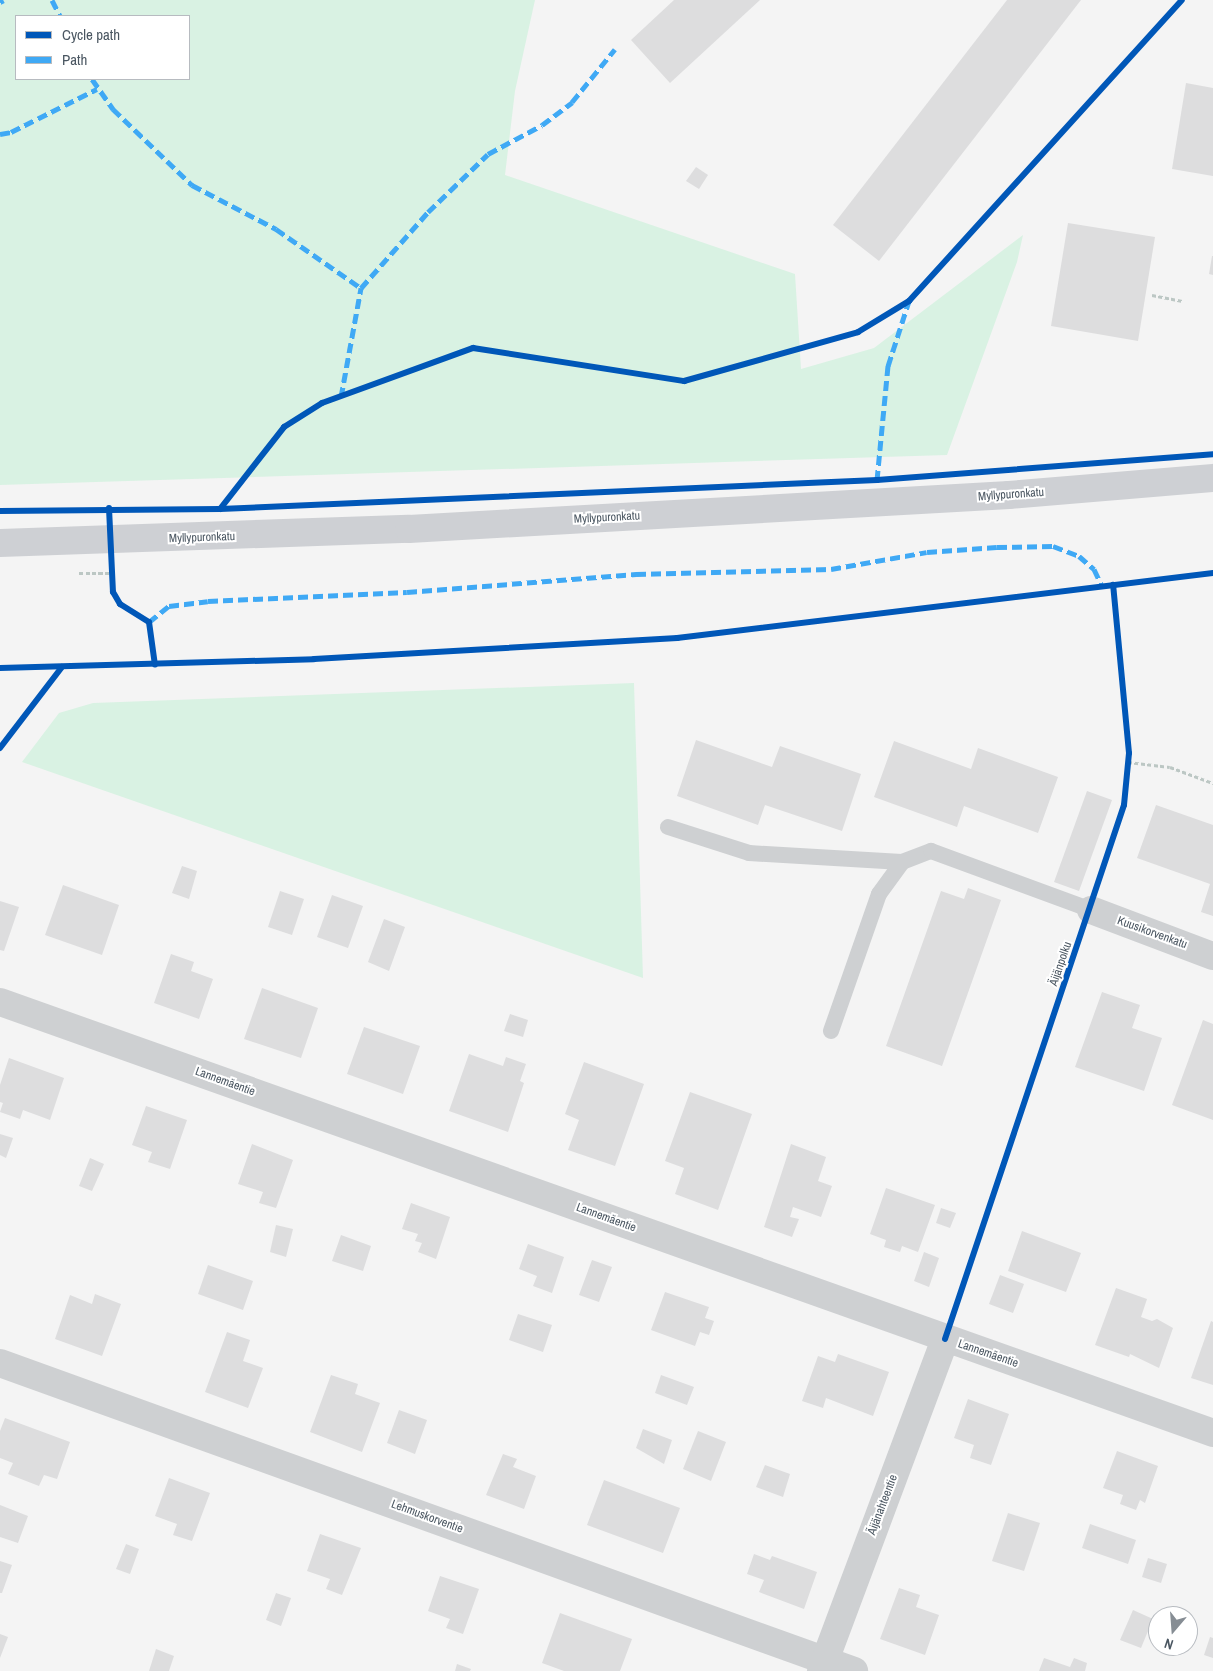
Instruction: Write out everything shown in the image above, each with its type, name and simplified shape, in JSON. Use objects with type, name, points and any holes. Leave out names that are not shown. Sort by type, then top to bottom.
[{"type":"main road","name":"Myllypuronkatu","points":[[0,543],[110,541],[524,523],[1010,495],[1213,478]]},
{"type":"street","name":"Kuusikorvenkatu","points":[[1091,910],[1213,956]]},
{"type":"street","name":"Lannemäentie","points":[[0,1002],[1213,1433]]},
{"type":"street","name":"Äijänahteentie","points":[[823,1666],[945,1339]]},
{"type":"street","name":"Lehmuskorventie","points":[[0,1363],[823,1666],[854,1671]]},
{"type":"lane","points":[[668,827],[749,853],[902,862],[931,850],[1091,910]]},
{"type":"lane","points":[[831,1031],[879,894],[902,862]]},
{"type":"path","points":[[1152,295],[1182,301]]},
{"type":"path","points":[[110,541],[112,583]]},
{"type":"path","points":[[1127,771],[1129,753]]},
{"type":"path","points":[[1128,762],[1170,768],[1213,783]]},
{"type":"green space","points":[[0,0],[535,0],[515,91],[505,175],[795,274],[801,369],[874,348],[1023,235],[1017,262],[947,455],[0,485]]},
{"type":"green space","points":[[634,683],[643,978],[22,762],[59,713],[93,703]]},
{"type":"building","points":[[674,0],[760,0],[670,83],[631,40]]},
{"type":"building","points":[[1007,0],[1081,0],[879,261],[833,225]]},
{"type":"building","points":[[1186,83],[1213,88],[1213,176],[1172,169]]},
{"type":"building","points":[[696,167],[708,175],[699,189],[686,181]]},
{"type":"building","points":[[1068,223],[1155,237],[1138,341],[1051,326]]},
{"type":"building","points":[[1213,256],[1213,275],[1209,274]]},
{"type":"building","points":[[696,740],[772,767],[780,746],[861,774],[842,831],[765,805],[758,825],[677,796]]},
{"type":"building","points":[[894,741],[971,769],[978,748],[1058,777],[1038,833],[964,806],[957,827],[874,797]]},
{"type":"building","points":[[1087,791],[1112,800],[1079,891],[1054,882]]},
{"type":"building","points":[[1156,805],[1213,825],[1213,916],[1201,912],[1210,884],[1137,858]]},
{"type":"building","points":[[182,866],[197,871],[189,899],[172,893]]},
{"type":"building","points":[[63,885],[119,905],[102,955],[45,935]]},
{"type":"building","points":[[968,888],[1001,900],[942,1066],[886,1046],[941,891],[964,899]]},
{"type":"building","points":[[280,891],[304,899],[292,935],[268,927]]},
{"type":"building","points":[[332,895],[363,906],[348,948],[317,937]]},
{"type":"building","points":[[0,901],[19,907],[4,951],[0,950]]},
{"type":"building","points":[[384,919],[405,927],[389,971],[368,962]]},
{"type":"building","points":[[171,954],[194,962],[191,971],[213,979],[199,1019],[154,1003]]},
{"type":"building","points":[[262,988],[318,1008],[301,1058],[244,1039]]},
{"type":"building","points":[[1102,992],[1140,1005],[1132,1028],[1162,1038],[1144,1091],[1075,1067]]},
{"type":"building","points":[[510,1014],[528,1020],[523,1037],[504,1031]]},
{"type":"building","points":[[1203,1020],[1213,1024],[1213,1120],[1172,1105]]},
{"type":"building","points":[[364,1027],[420,1046],[403,1094],[347,1074]]},
{"type":"building","points":[[469,1054],[503,1066],[506,1057],[526,1064],[520,1081],[524,1083],[508,1132],[449,1111]]},
{"type":"building","points":[[9,1058],[64,1078],[50,1120],[23,1110],[20,1119],[0,1112],[3,1103],[0,1102],[0,1085]]},
{"type":"building","points":[[584,1062],[644,1084],[615,1166],[568,1150],[579,1120],[565,1114]]},
{"type":"building","points":[[690,1092],[752,1114],[718,1210],[675,1194],[684,1168],[665,1161]]},
{"type":"building","points":[[146,1106],[187,1120],[170,1169],[148,1162],[152,1152],[132,1145]]},
{"type":"building","points":[[0,1134],[13,1138],[6,1158],[0,1155]]},
{"type":"building","points":[[252,1144],[293,1160],[276,1208],[259,1203],[263,1192],[238,1184]]},
{"type":"building","points":[[791,1144],[826,1157],[818,1181],[832,1186],[821,1217],[793,1207],[790,1217],[799,1219],[792,1237],[764,1227]]},
{"type":"building","points":[[90,1158],[104,1164],[92,1191],[79,1186]]},
{"type":"building","points":[[886,1188],[935,1205],[918,1252],[902,1246],[900,1252],[884,1247],[886,1240],[870,1234]]},
{"type":"building","points":[[411,1203],[450,1217],[436,1259],[418,1252],[422,1243],[415,1241],[418,1234],[402,1229]]},
{"type":"building","points":[[941,1208],[956,1213],[950,1228],[936,1223]]},
{"type":"building","points":[[276,1225],[293,1229],[286,1257],[270,1252]]},
{"type":"building","points":[[1022,1231],[1081,1253],[1066,1292],[1008,1271]]},
{"type":"building","points":[[341,1235],[371,1246],[363,1271],[332,1261]]},
{"type":"building","points":[[528,1244],[564,1257],[552,1293],[533,1286],[537,1276],[519,1269]]},
{"type":"building","points":[[924,1252],[939,1258],[929,1287],[914,1281]]},
{"type":"building","points":[[592,1260],[612,1267],[599,1302],[579,1295]]},
{"type":"building","points":[[208,1265],[253,1281],[243,1310],[198,1294]]},
{"type":"building","points":[[1000,1275],[1024,1284],[1013,1313],[989,1304]]},
{"type":"building","points":[[1116,1288],[1147,1299],[1141,1317],[1152,1321],[1157,1319],[1173,1328],[1159,1368],[1130,1354],[1129,1357],[1095,1345]]},
{"type":"building","points":[[665,1292],[709,1307],[705,1318],[714,1321],[709,1335],[700,1332],[695,1346],[651,1330]]},
{"type":"building","points":[[95,1294],[121,1304],[102,1356],[55,1339],[70,1295],[92,1304]]},
{"type":"building","points":[[518,1314],[552,1325],[543,1352],[509,1340]]},
{"type":"building","points":[[1211,1321],[1213,1322],[1213,1385],[1191,1378]]},
{"type":"building","points":[[227,1332],[250,1340],[243,1361],[263,1368],[248,1408],[205,1392]]},
{"type":"building","points":[[838,1354],[889,1372],[873,1416],[826,1398],[823,1408],[802,1401],[818,1356],[835,1362]]},
{"type":"building","points":[[331,1375],[358,1384],[355,1394],[380,1403],[362,1452],[310,1432]]},
{"type":"building","points":[[661,1375],[694,1387],[687,1405],[655,1393]]},
{"type":"building","points":[[968,1399],[1009,1414],[991,1465],[970,1458],[974,1445],[954,1438]]},
{"type":"building","points":[[399,1410],[427,1420],[415,1454],[387,1443]]},
{"type":"building","points":[[5,1418],[70,1442],[57,1479],[44,1475],[39,1486],[8,1474],[13,1463],[0,1458],[0,1431]]},
{"type":"building","points":[[643,1429],[672,1440],[664,1464],[636,1448]]},
{"type":"building","points":[[698,1431],[726,1442],[711,1481],[683,1469]]},
{"type":"building","points":[[1117,1451],[1158,1466],[1145,1503],[1140,1500],[1136,1510],[1120,1504],[1123,1495],[1103,1488]]},
{"type":"building","points":[[503,1454],[517,1459],[513,1467],[536,1476],[524,1509],[486,1495]]},
{"type":"building","points":[[765,1465],[790,1474],[783,1497],[756,1487]]},
{"type":"building","points":[[169,1478],[210,1493],[192,1541],[173,1535],[177,1524],[155,1516]]},
{"type":"building","points":[[604,1480],[680,1508],[663,1553],[587,1525]]},
{"type":"building","points":[[0,1505],[28,1516],[18,1543],[0,1537]]},
{"type":"building","points":[[1008,1513],[1040,1523],[1024,1571],[992,1561]]},
{"type":"building","points":[[1090,1524],[1136,1540],[1128,1564],[1082,1548]]},
{"type":"building","points":[[320,1534],[361,1548],[342,1595],[326,1589],[330,1579],[307,1571]]},
{"type":"building","points":[[126,1544],[139,1549],[130,1574],[116,1569]]},
{"type":"building","points":[[754,1554],[770,1560],[772,1556],[817,1572],[804,1609],[759,1592],[764,1580],[747,1574]]},
{"type":"building","points":[[1148,1558],[1167,1564],[1161,1583],[1142,1577]]},
{"type":"building","points":[[0,1561],[12,1565],[2,1593],[0,1593]]},
{"type":"building","points":[[440,1576],[479,1589],[463,1634],[446,1628],[450,1619],[428,1611]]},
{"type":"building","points":[[899,1588],[920,1595],[916,1607],[939,1615],[925,1655],[880,1639]]},
{"type":"building","points":[[276,1593],[291,1598],[281,1626],[266,1620]]},
{"type":"building","points":[[1133,1610],[1148,1617],[1148,1631],[1141,1648],[1120,1640]]},
{"type":"building","points":[[560,1613],[632,1639],[620,1671],[564,1671],[542,1663]]},
{"type":"building","points":[[0,1634],[8,1637],[0,1658]]},
{"type":"building","points":[[1210,1637],[1213,1638],[1213,1658],[1204,1655]]},
{"type":"building","points":[[156,1649],[174,1656],[169,1671],[149,1671]]},
{"type":"building","points":[[1044,1658],[1070,1667],[1074,1658],[1087,1663],[1085,1671],[1039,1671]]},
{"type":"building","points":[[457,1664],[471,1669],[470,1671],[455,1671]]},
{"type":"marked path","points":[[0,2],[4,0]]},
{"type":"marked path","points":[[52,0],[60,15]]},
{"type":"marked path","points":[[341,397],[361,288],[428,212],[488,154],[542,125],[572,102],[615,49]]},
{"type":"marked path","points":[[93,80],[113,109],[192,185],[276,229],[361,288]]},
{"type":"marked path","points":[[0,134],[11,132],[97,89]]},
{"type":"marked path","points":[[877,480],[888,366],[909,301]]},
{"type":"marked path","points":[[149,622],[169,606],[208,601],[407,592],[636,574],[831,569],[927,552],[997,547],[1053,546],[1079,556],[1094,569],[1102,586]]},
{"type":"cycle path","points":[[220,509],[284,427],[322,403],[473,348],[684,381],[858,332],[909,301],[1182,0]]},
{"type":"cycle path","points":[[0,511],[220,509],[877,480],[1213,454]]},
{"type":"cycle path","points":[[109,508],[113,592],[120,604],[149,622],[155,665]]},
{"type":"cycle path","points":[[0,668],[314,659],[677,638],[1213,573]]},
{"type":"cycle path","name":"Äijänpolku","points":[[945,1339],[1124,805],[1129,753],[1113,585]]},
{"type":"cycle path","points":[[0,748],[62,667]]}]
